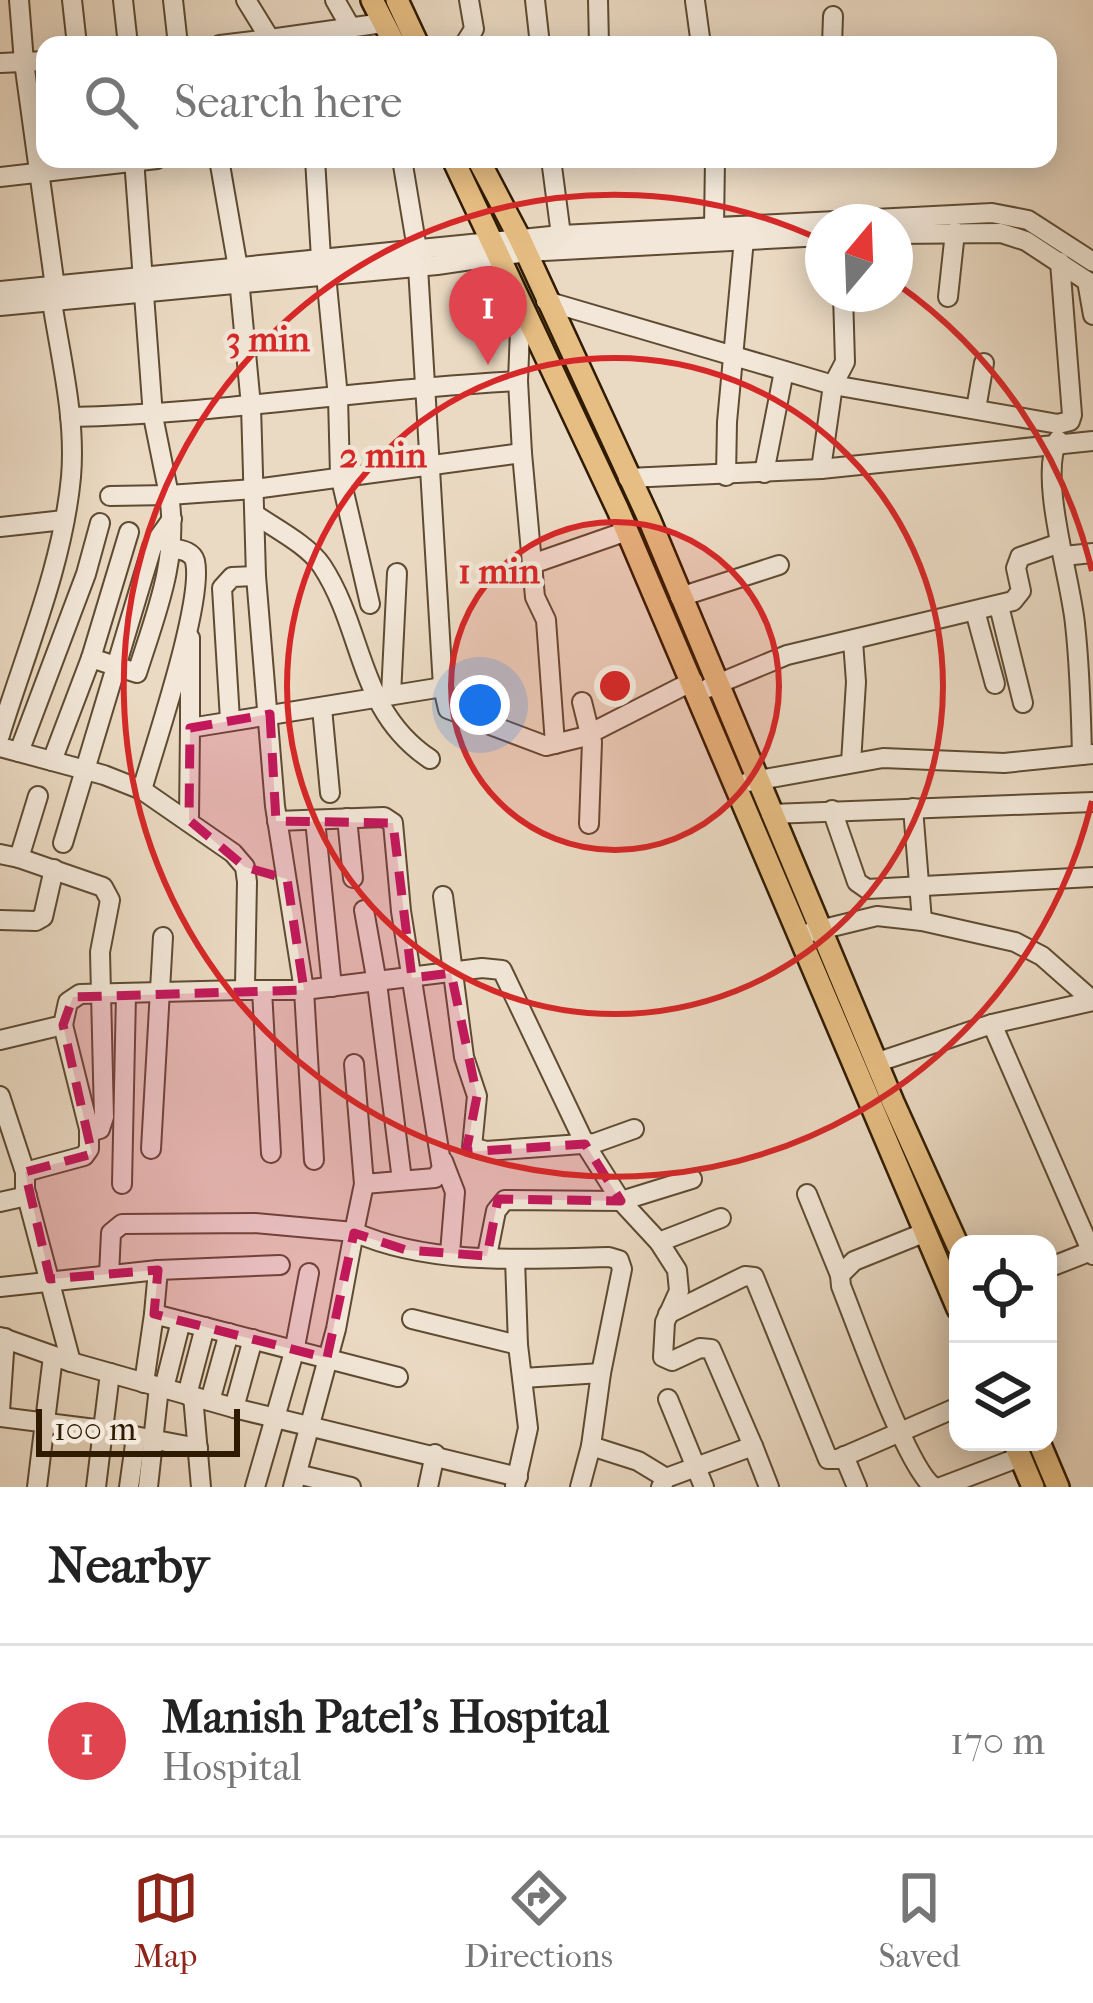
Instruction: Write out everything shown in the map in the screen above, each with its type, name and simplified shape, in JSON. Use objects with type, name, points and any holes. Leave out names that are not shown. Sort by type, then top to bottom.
[{"type":"main road","points":[[372,0],[390,36]]},
{"type":"main road","points":[[397,0],[414,36]]},
{"type":"main road","points":[[458,168],[749,782],[949,1287]]},
{"type":"main road","points":[[483,168],[523,245],[680,597],[702,686]]},
{"type":"main road","points":[[749,782],[771,814],[810,932],[878,1062],[953,1235]]},
{"type":"main road","points":[[1017,1451],[1033,1487]]},
{"type":"main road","points":[[1043,1451],[1058,1487]]},
{"type":"street","points":[[19,0],[36,151]]},
{"type":"street","points":[[73,0],[76,36]]},
{"type":"street","points":[[123,0],[127,36]]},
{"type":"street","points":[[173,0],[177,36]]},
{"type":"street","points":[[246,0],[268,36]]},
{"type":"street","points":[[335,0],[351,28]]},
{"type":"street","points":[[469,36],[474,28],[470,0]]},
{"type":"street","points":[[535,0],[539,36]]},
{"type":"street","points":[[598,0],[599,36]]},
{"type":"street","points":[[695,1],[700,36]]},
{"type":"street","points":[[832,36],[833,16]]},
{"type":"street","points":[[321,36],[383,22]]},
{"type":"street","points":[[0,63],[36,61]]},
{"type":"street","points":[[0,735],[64,520],[71,474],[70,417],[38,168]]},
{"type":"street","points":[[0,177],[76,168]]},
{"type":"street","points":[[135,168],[153,416],[172,519],[171,568],[137,674]]},
{"type":"street","points":[[220,168],[238,276],[277,821],[304,990],[314,1160]]},
{"type":"street","points":[[316,168],[338,397],[340,476],[370,604]]},
{"type":"street","points":[[403,168],[418,258],[443,687],[446,704],[454,712],[536,744],[555,744],[773,659],[999,606],[1019,597],[1016,568],[1020,556],[1062,550],[1093,554]]},
{"type":"street","points":[[552,168],[561,235]]},
{"type":"street","points":[[714,227],[715,168]]},
{"type":"street","points":[[0,306],[53,295],[498,249],[561,235],[992,213],[1028,220],[1091,276],[1093,315]]},
{"type":"street","points":[[948,297],[955,232]]},
{"type":"street","points":[[913,233],[1014,236],[1091,276]]},
{"type":"street","points":[[523,245],[805,237]]},
{"type":"street","points":[[726,476],[744,239]]},
{"type":"street","points":[[749,782],[883,758],[1004,763],[1088,755],[1054,446],[1070,421],[1060,262]]},
{"type":"street","points":[[0,291],[53,295]]},
{"type":"street","points":[[521,300],[518,381],[523,453],[536,597],[546,620],[555,744]]},
{"type":"street","points":[[546,301],[833,385],[1058,424],[1070,421]]},
{"type":"street","points":[[821,469],[833,385],[845,362],[844,312]]},
{"type":"street","points":[[976,410],[984,363]]},
{"type":"street","points":[[764,473],[784,371]]},
{"type":"street","points":[[70,417],[153,416],[425,385],[518,381]]},
{"type":"street","points":[[628,478],[821,469],[1093,441]]},
{"type":"street","points":[[110,496],[254,489],[523,453]]},
{"type":"street","points":[[256,515],[322,565],[343,601],[382,697],[430,759]]},
{"type":"street","points":[[63,843],[152,547],[172,519]]},
{"type":"street","points":[[0,527],[64,520]]},
{"type":"street","points":[[100,523],[86,574],[9,750],[142,790],[189,820],[245,867],[287,879]]},
{"type":"street","points":[[535,563],[627,531]]},
{"type":"street","points":[[52,761],[91,658],[129,532]]},
{"type":"street","points":[[142,790],[180,685],[190,621],[195,561],[188,552],[172,548]]},
{"type":"street","points":[[680,597],[779,565]]},
{"type":"street","points":[[382,697],[397,573]]},
{"type":"street","points":[[230,720],[222,588],[232,578],[256,576]]},
{"type":"street","points":[[999,606],[1023,703]]},
{"type":"street","points":[[975,610],[995,684]]},
{"type":"street","points":[[850,763],[856,682],[853,641]]},
{"type":"street","points":[[91,658],[180,685]]},
{"type":"street","points":[[180,685],[190,728],[189,820]]},
{"type":"street","points":[[190,728],[443,687]]},
{"type":"street","points":[[582,702],[591,733],[590,824]]},
{"type":"street","points":[[322,708],[330,794]]},
{"type":"street","points":[[38,796],[9,856],[103,886],[110,901],[100,952],[104,1117],[100,1130],[89,1132]]},
{"type":"street","points":[[771,814],[1093,802]]},
{"type":"street","points":[[913,808],[922,921]]},
{"type":"street","points":[[832,810],[862,887],[1093,877]]},
{"type":"street","points":[[277,821],[384,817],[393,823],[442,1169],[435,1178],[364,1184]]},
{"type":"street","points":[[347,818],[353,878]]},
{"type":"street","points":[[315,820],[332,987]]},
{"type":"street","points":[[242,991],[245,867]]},
{"type":"street","points":[[0,920],[43,917],[54,869]]},
{"type":"street","points":[[443,896],[464,1057],[476,1096],[472,1147],[586,1144],[634,1130]]},
{"type":"street","points":[[364,910],[402,1180]]},
{"type":"street","points":[[810,932],[877,916],[922,921],[1029,947],[1093,1001]]},
{"type":"street","points":[[151,1149],[163,937]]},
{"type":"street","points":[[0,1202],[89,1149],[63,1025],[73,997],[304,990],[482,968],[502,970],[586,1144],[621,1201],[659,1242],[679,1278],[679,1291],[668,1314],[663,1357],[672,1361],[700,1348],[711,1349],[769,1487]]},
{"type":"street","points":[[262,990],[272,1153]]},
{"type":"street","points":[[122,1184],[126,994]]},
{"type":"street","points":[[878,1062],[992,1024],[1093,1001]]},
{"type":"street","points":[[992,1024],[1092,1253],[1057,1265]]},
{"type":"street","points":[[0,1040],[63,1025]]},
{"type":"street","points":[[351,1487],[295,1480],[364,1184],[354,1064]]},
{"type":"street","points":[[0,1096],[50,1279],[62,1359],[44,1422],[37,1487]]},
{"type":"street","points":[[441,1156],[455,1192],[450,1253]]},
{"type":"street","points":[[487,1256],[496,1211],[505,1200],[621,1201],[692,1179]]},
{"type":"street","points":[[0,1192],[26,1186]]},
{"type":"street","points":[[807,1194],[923,1479],[938,1487],[1015,1451]]},
{"type":"street","points":[[659,1242],[721,1218]]},
{"type":"street","points":[[109,1275],[111,1234],[122,1224],[255,1223],[354,1232],[406,1250],[515,1259],[619,1260],[622,1269],[580,1487]]},
{"type":"street","points":[[840,1275],[854,1261],[926,1232]]},
{"type":"street","points":[[198,1448],[0,1414],[2,1337],[156,1386],[435,1454],[516,1482],[528,1428],[518,1346],[515,1259]]},
{"type":"street","points":[[0,1287],[158,1270],[280,1265]]},
{"type":"street","points":[[156,1386],[158,1270]]},
{"type":"street","points":[[255,1487],[294,1352],[309,1273]]},
{"type":"street","points":[[668,1314],[745,1276],[754,1277],[825,1455],[833,1460],[949,1411]]},
{"type":"street","points":[[154,1314],[398,1377]]},
{"type":"street","points":[[412,1319],[518,1346]]},
{"type":"street","points":[[129,1487],[156,1386],[181,1321]]},
{"type":"street","points":[[201,1487],[196,1397],[205,1327]]},
{"type":"street","points":[[196,1397],[229,1333]]},
{"type":"street","points":[[234,1408],[253,1339]]},
{"type":"street","points":[[95,1487],[110,1373]]},
{"type":"street","points":[[523,1378],[601,1373]]},
{"type":"street","points":[[668,1399],[700,1478]]},
{"type":"street","points":[[144,1438],[148,1487]]},
{"type":"street","points":[[591,1446],[638,1461],[663,1482],[700,1478],[754,1446]]},
{"type":"street","points":[[428,1487],[435,1454]]},
{"type":"street","points":[[844,1456],[857,1487]]},
{"type":"highlighted area","points":[[270,714],[276,821],[393,823],[412,978],[451,973],[477,1096],[466,1152],[585,1144],[621,1201],[498,1199],[487,1256],[406,1250],[354,1233],[327,1358],[154,1314],[158,1270],[50,1279],[25,1172],[92,1154],[63,1025],[73,997],[304,990],[287,879],[245,867],[189,820],[190,728]]},
{"type":"place","name":"Manish Patel's Hospital","points":[[488,365]]}]
